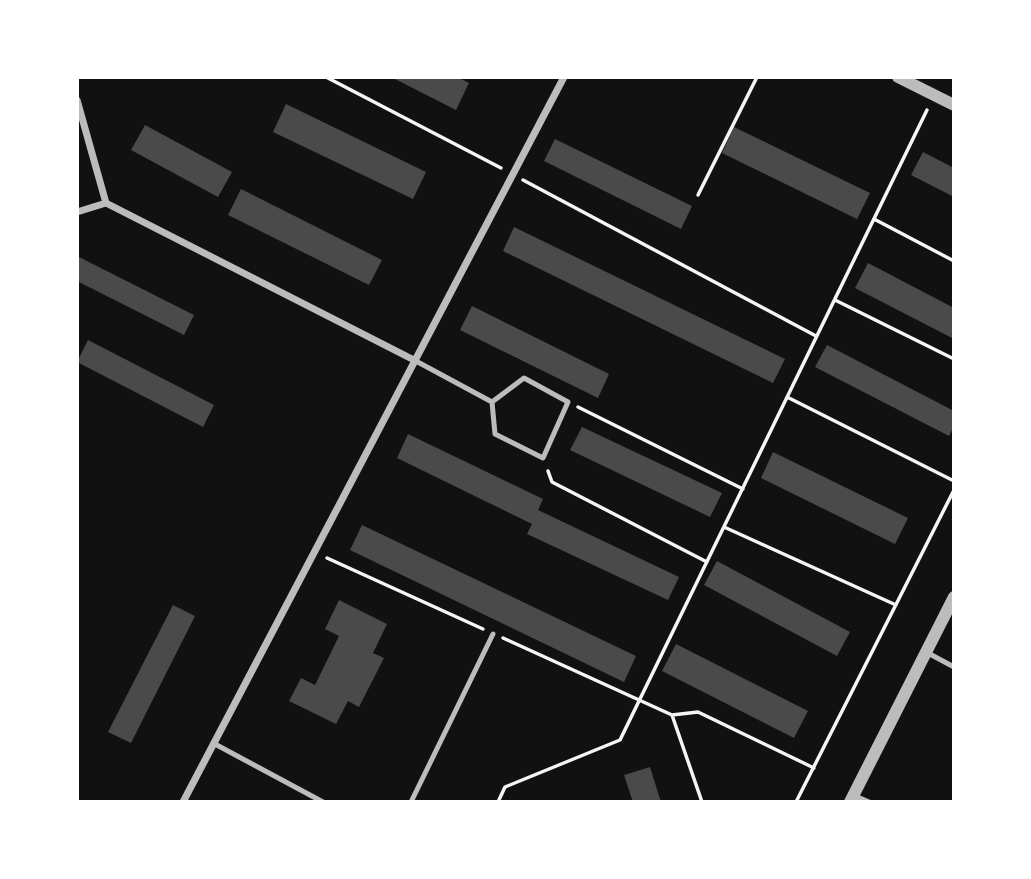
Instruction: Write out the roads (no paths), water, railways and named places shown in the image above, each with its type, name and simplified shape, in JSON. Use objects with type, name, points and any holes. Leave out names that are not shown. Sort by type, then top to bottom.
[{"type":"street","points":[[183,802],[564,77]]},
{"type":"street","points":[[901,77],[954,105]]},
{"type":"street","points":[[77,100],[106,203]]},
{"type":"street","points":[[77,212],[106,203],[414,360]]},
{"type":"street","points":[[851,799],[954,597]]},
{"type":"lane","points":[[414,360],[492,402]]},
{"type":"lane","points":[[524,378],[568,402],[543,458],[495,434],[492,402],[524,378]]},
{"type":"lane","points":[[411,802],[493,634]]},
{"type":"lane","points":[[926,652],[954,667]]},
{"type":"lane","points":[[214,743],[323,802]]},
{"type":"lane","points":[[851,799],[869,802]]}]
